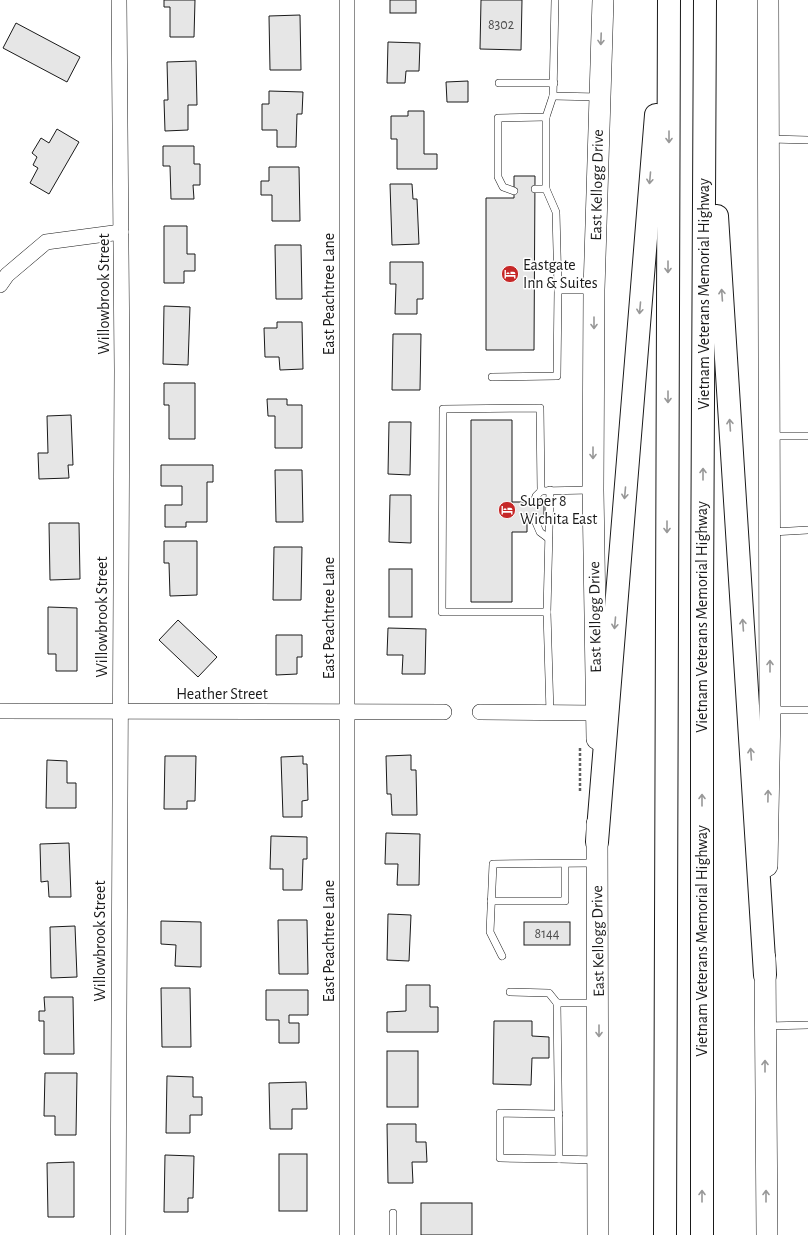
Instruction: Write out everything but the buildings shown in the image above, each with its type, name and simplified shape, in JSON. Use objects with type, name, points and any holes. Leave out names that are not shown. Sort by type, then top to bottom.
[{"type":"highway","points":[[597,842],[665,0]]},
{"type":"highway","points":[[665,1235],[669,0]]},
{"type":"highway","points":[[705,10],[765,975]]},
{"type":"highway","name":"Vietnam Veterans Memorial Highway","points":[[702,1235],[702,602],[705,10]]},
{"type":"main road","name":"East Kellogg Drive","points":[[598,1235],[599,1003],[593,490],[594,290],[603,0]]},
{"type":"main road","points":[[767,1235],[765,975],[770,710],[768,0]]},
{"type":"street","name":"Willowbrook Street","points":[[118,1235],[121,232],[119,0]]},
{"type":"street","name":"East Peachtree Lane","points":[[347,0],[347,1235]]},
{"type":"street","points":[[0,285],[7,275],[46,242],[121,232]]},
{"type":"street","name":"Heather Street","points":[[0,711],[347,713],[444,712]]},
{"type":"street","points":[[480,712],[596,713]]},
{"type":"lane","points":[[492,378],[557,376],[558,290],[556,212],[546,189],[546,117],[553,96],[555,0]]},
{"type":"lane","points":[[499,82],[554,82]]},
{"type":"lane","points":[[553,96],[599,97]]},
{"type":"lane","points":[[514,190],[503,187],[498,177],[498,118],[546,117]]},
{"type":"lane","points":[[769,139],[808,140]]},
{"type":"lane","points":[[535,189],[546,189]]},
{"type":"lane","points":[[558,290],[594,290]]},
{"type":"lane","points":[[541,491],[540,408],[443,409],[442,612],[547,612]]},
{"type":"lane","points":[[769,436],[808,436]]},
{"type":"lane","points":[[550,490],[547,612],[550,713]]},
{"type":"lane","points":[[534,502],[536,496],[541,491],[593,490]]},
{"type":"lane","points":[[534,518],[540,532],[548,538]]},
{"type":"lane","points":[[770,532],[808,530]]},
{"type":"lane","points":[[770,710],[808,710]]},
{"type":"lane","points":[[502,956],[490,932],[492,864],[597,863]]},
{"type":"lane","points":[[491,901],[565,900],[565,864]]},
{"type":"lane","points":[[510,992],[549,993],[557,1003],[559,1159]]},
{"type":"lane","points":[[557,1003],[599,1003]]},
{"type":"lane","points":[[765,1026],[808,1025]]},
{"type":"lane","points":[[559,1114],[500,1113],[500,1158],[598,1160]]},
{"type":"lane","points":[[393,1213],[393,1235]]},
{"type":"place","name":"Eastgate Inn & Suites","points":[[510,274]]},
{"type":"place","name":"Super 8 Wichita East","points":[[507,510]]}]
